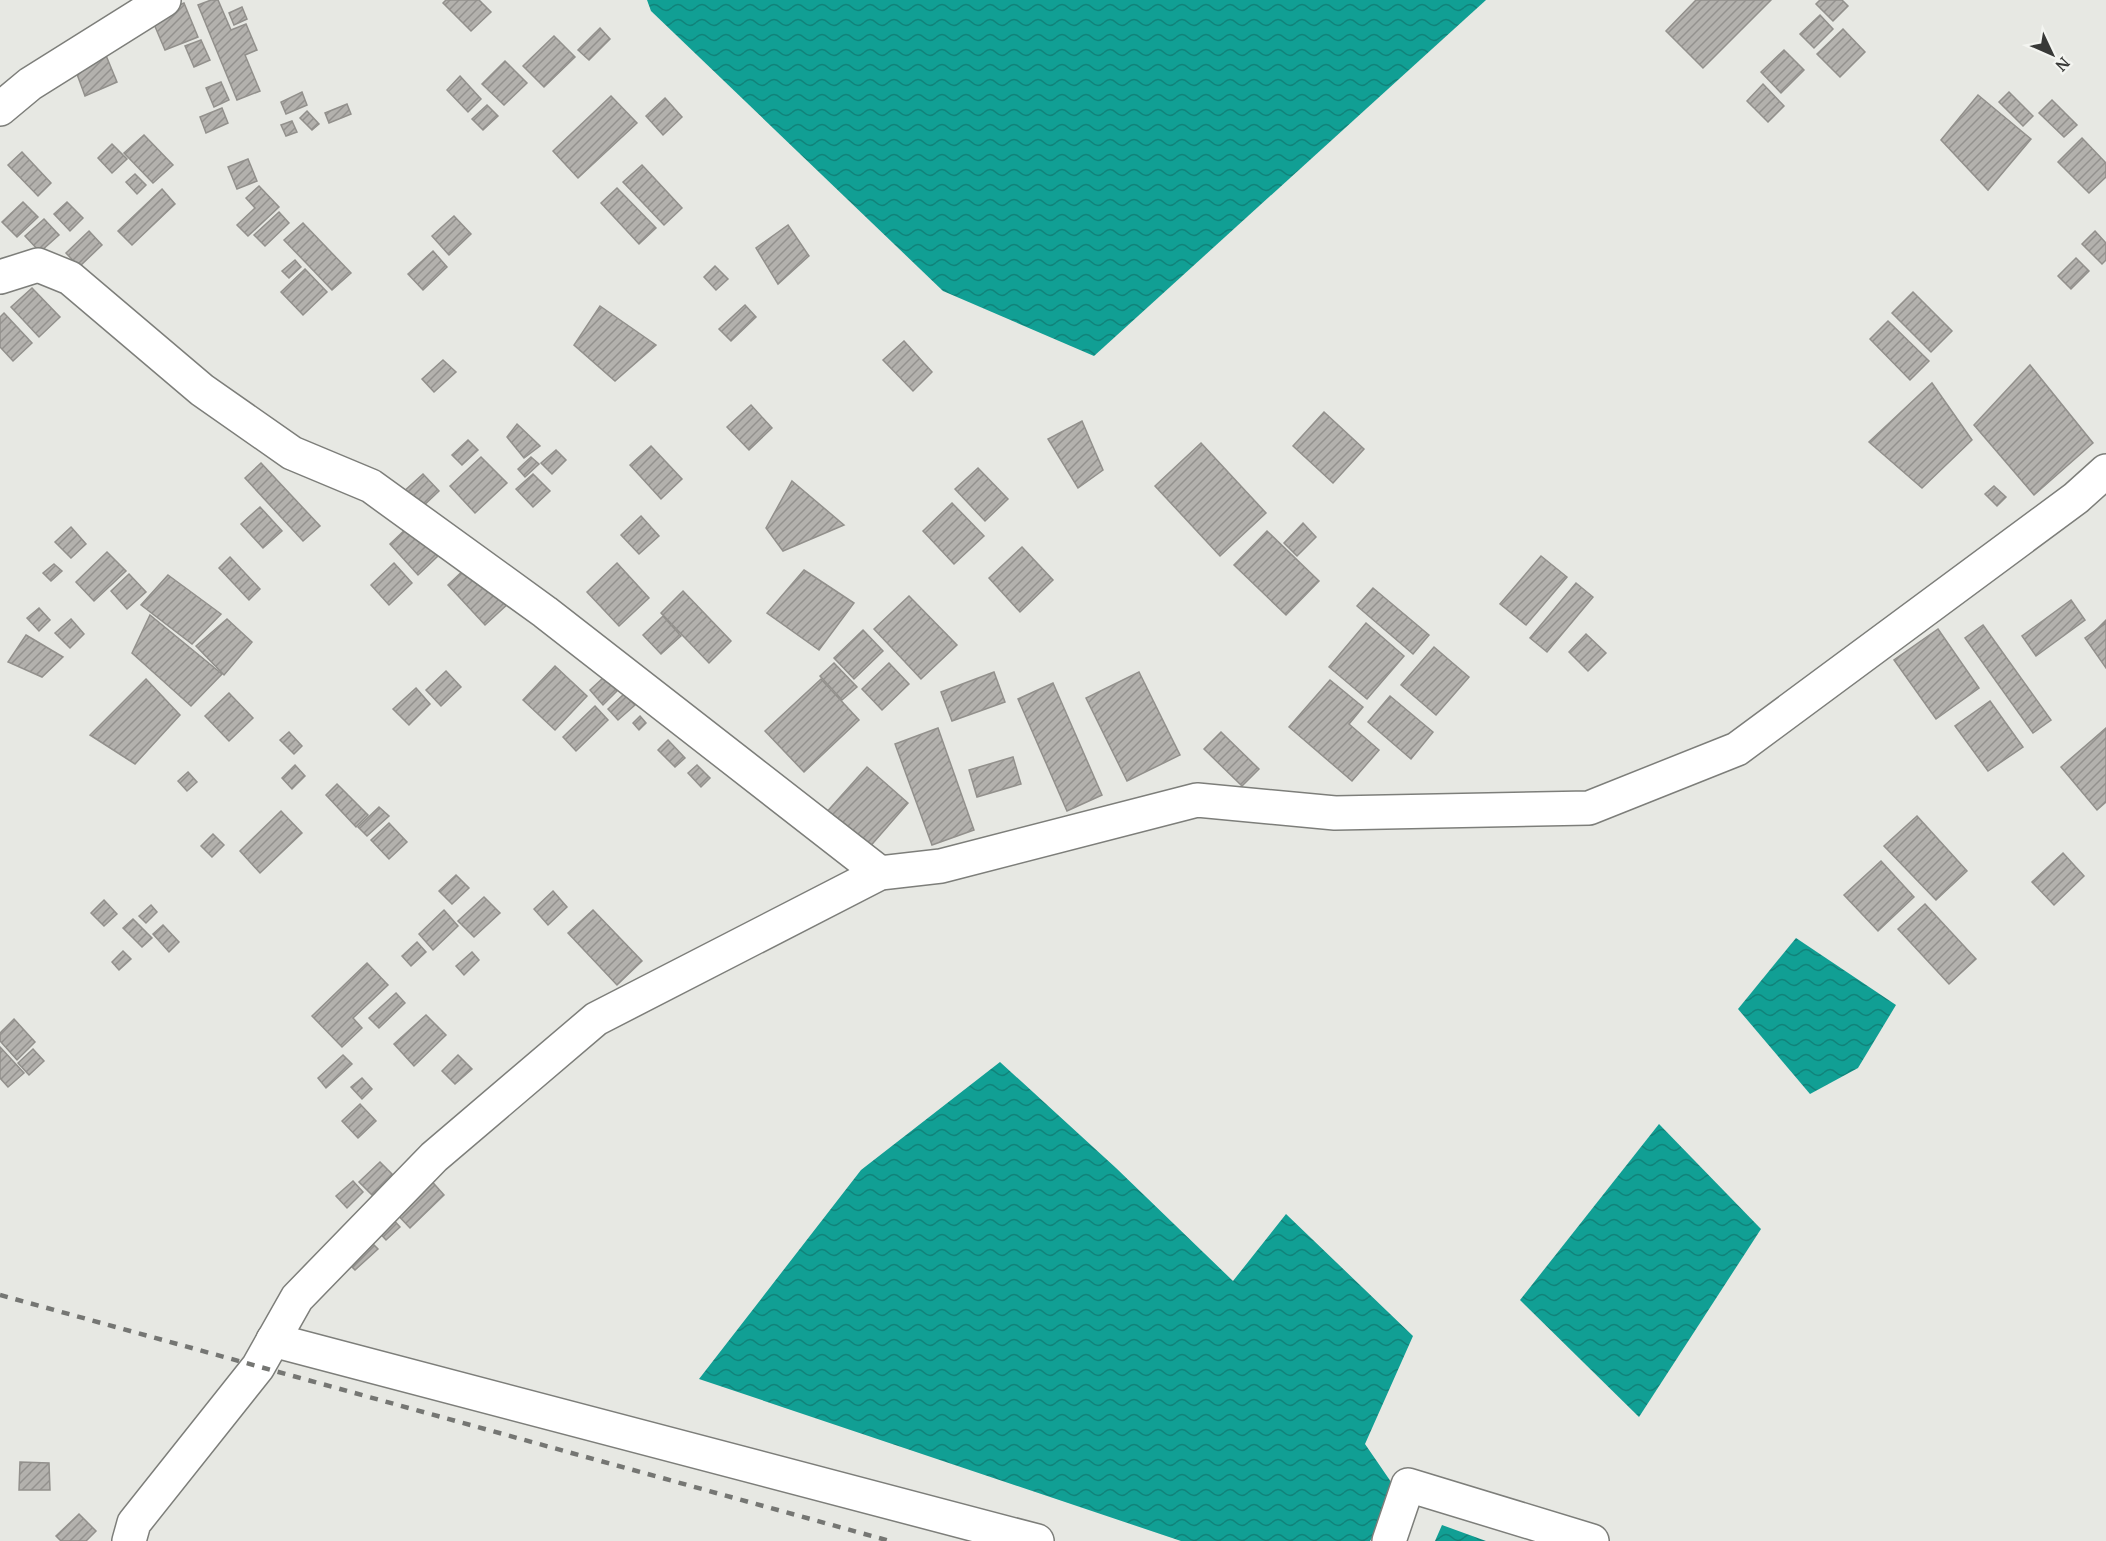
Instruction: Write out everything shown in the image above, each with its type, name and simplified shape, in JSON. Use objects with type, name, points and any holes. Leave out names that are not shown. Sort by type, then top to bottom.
[{"type":"street","points":[[0,109],[30,84],[164,0]]},
{"type":"street","points":[[0,277],[38,265],[70,278],[202,390],[292,453],[371,486],[381,493],[545,612],[880,873]]},
{"type":"street","points":[[129,1541],[134,1523],[258,1366],[297,1298],[434,1156],[596,1019],[880,873],[941,866],[1197,800],[1335,813],[1589,808],[1737,749],[2076,498],[2106,471]]},
{"type":"street","points":[[273,1340],[1037,1541]]},
{"type":"street","points":[[1389,1541],[1408,1485],[1592,1541]]},
{"type":"water","points":[[647,0],[1486,0],[1094,356],[943,291],[651,11]]},
{"type":"water","points":[[1796,938],[1896,1005],[1858,1068],[1810,1094],[1738,1009]]},
{"type":"water","points":[[1000,1062],[1116,1168],[1233,1281],[1286,1214],[1413,1336],[1365,1444],[1400,1495],[1370,1541],[1181,1541],[699,1379],[861,1170]]},
{"type":"water","points":[[1659,1124],[1761,1229],[1639,1417],[1520,1300]]},
{"type":"water","points":[[1442,1525],[1486,1541],[1435,1541]]},
{"type":"building","points":[[218,0],[231,30],[246,24],[257,50],[245,55],[260,91],[237,100],[198,5]]},
{"type":"building","points":[[446,0],[479,0],[491,12],[471,31],[443,3]]},
{"type":"building","points":[[1696,0],[1771,0],[1703,68],[1666,31]]},
{"type":"building","points":[[1820,0],[1842,0],[1848,6],[1833,21],[1816,4]]},
{"type":"building","points":[[184,3],[198,37],[165,50],[151,17]]},
{"type":"building","points":[[242,7],[247,19],[234,25],[229,13]]},
{"type":"building","points":[[1820,15],[1833,29],[1814,48],[1800,34]]},
{"type":"building","points":[[600,28],[610,39],[589,60],[578,50]]},
{"type":"building","points":[[1843,29],[1865,52],[1840,77],[1817,54]]},
{"type":"building","points":[[554,36],[575,57],[544,87],[523,66]]},
{"type":"building","points":[[201,40],[210,60],[194,67],[185,46]]},
{"type":"building","points":[[1784,50],[1804,70],[1781,93],[1761,72]]},
{"type":"building","points":[[105,53],[117,82],[85,96],[74,66]]},
{"type":"building","points":[[505,61],[527,83],[504,105],[482,84]]},
{"type":"building","points":[[460,76],[481,99],[468,112],[447,90]]},
{"type":"building","points":[[221,82],[229,100],[214,107],[206,88]]},
{"type":"building","points":[[1763,84],[1784,106],[1768,122],[1747,101]]},
{"type":"building","points":[[302,92],[307,105],[286,114],[281,102]]},
{"type":"building","points":[[2009,92],[2033,116],[2023,126],[1999,102]]},
{"type":"building","points":[[1978,95],[2031,139],[1988,190],[1941,140]]},
{"type":"building","points":[[611,96],[637,123],[578,178],[553,151]]},
{"type":"building","points":[[665,98],[682,117],[663,135],[646,116]]},
{"type":"building","points":[[2052,100],[2077,125],[2064,137],[2039,113]]},
{"type":"building","points":[[347,104],[351,114],[329,123],[325,113]]},
{"type":"building","points":[[487,105],[498,116],[483,130],[472,119]]},
{"type":"building","points":[[222,108],[228,123],[206,133],[200,117]]},
{"type":"building","points":[[307,111],[319,124],[312,130],[300,118]]},
{"type":"building","points":[[292,121],[297,132],[286,136],[281,125]]},
{"type":"building","points":[[144,135],[173,165],[153,183],[124,153]]},
{"type":"building","points":[[2082,138],[2106,163],[2106,177],[2089,193],[2058,162]]},
{"type":"building","points":[[112,144],[127,159],[112,173],[98,158]]},
{"type":"building","points":[[22,152],[51,183],[38,196],[8,165]]},
{"type":"building","points":[[248,159],[257,181],[237,189],[228,167]]},
{"type":"building","points":[[642,165],[682,208],[664,225],[623,182]]},
{"type":"building","points":[[135,174],[146,185],[137,194],[126,182]]},
{"type":"building","points":[[259,186],[279,207],[248,236],[237,225],[255,208],[246,198]]},
{"type":"building","points":[[617,188],[656,228],[639,244],[601,203]]},
{"type":"building","points":[[162,189],[175,204],[132,245],[118,231]]},
{"type":"building","points":[[23,202],[38,217],[17,237],[2,222]]},
{"type":"building","points":[[67,202],[83,218],[70,231],[54,214]]},
{"type":"building","points":[[279,212],[289,223],[265,246],[254,235]]},
{"type":"building","points":[[454,216],[471,234],[449,255],[432,236]]},
{"type":"building","points":[[44,219],[59,235],[40,252],[25,236]]},
{"type":"building","points":[[303,223],[351,273],[332,290],[284,240]]},
{"type":"building","points":[[788,225],[809,256],[778,284],[756,248]]},
{"type":"building","points":[[89,231],[102,245],[79,267],[66,253]]},
{"type":"building","points":[[2095,231],[2106,243],[2106,260],[2102,264],[2082,244]]},
{"type":"building","points":[[433,251],[447,267],[423,290],[408,274]]},
{"type":"building","points":[[2076,258],[2089,271],[2071,289],[2058,276]]},
{"type":"building","points":[[295,260],[301,267],[289,278],[282,271]]},
{"type":"building","points":[[715,266],[728,279],[716,290],[704,277]]},
{"type":"building","points":[[305,269],[327,292],[303,315],[281,292]]},
{"type":"building","points":[[32,288],[60,317],[39,337],[11,307]]},
{"type":"building","points":[[1913,292],[1952,331],[1931,352],[1892,313]]},
{"type":"building","points":[[745,305],[756,317],[731,341],[719,329]]},
{"type":"building","points":[[600,306],[656,345],[615,381],[574,345]]},
{"type":"building","points":[[4,313],[32,343],[13,361],[0,347],[0,317]]},
{"type":"building","points":[[1888,321],[1929,361],[1910,380],[1870,339]]},
{"type":"building","points":[[904,341],[932,372],[913,391],[883,360]]},
{"type":"building","points":[[443,360],[456,372],[434,392],[422,379]]},
{"type":"building","points":[[2030,365],[2093,443],[2034,495],[1974,425]]},
{"type":"building","points":[[1932,383],[1972,440],[1922,488],[1869,442]]},
{"type":"building","points":[[751,405],[772,428],[749,450],[727,427]]},
{"type":"building","points":[[1324,412],[1364,449],[1333,483],[1293,446]]},
{"type":"building","points":[[1082,421],[1103,470],[1078,488],[1048,439]]},
{"type":"building","points":[[517,424],[540,446],[524,458],[507,437]]},
{"type":"building","points":[[468,440],[478,450],[462,465],[452,455]]},
{"type":"building","points":[[1201,443],[1266,513],[1220,556],[1155,486]]},
{"type":"building","points":[[651,446],[682,479],[661,499],[630,465]]},
{"type":"building","points":[[556,450],[566,460],[552,474],[541,463]]},
{"type":"building","points":[[481,457],[507,483],[475,513],[450,486]]},
{"type":"building","points":[[531,457],[539,464],[525,477],[518,469]]},
{"type":"building","points":[[261,463],[320,526],[303,541],[245,478]]},
{"type":"building","points":[[978,468],[1008,499],[985,521],[955,489]]},
{"type":"building","points":[[423,474],[439,491],[419,510],[402,493]]},
{"type":"building","points":[[533,474],[550,491],[533,507],[516,489]]},
{"type":"building","points":[[792,481],[844,525],[783,551],[766,528]]},
{"type":"building","points":[[1994,486],[2006,497],[1997,506],[1985,494]]},
{"type":"building","points":[[952,503],[984,536],[954,564],[923,531]]},
{"type":"building","points":[[260,507],[282,531],[263,548],[241,524]]},
{"type":"building","points":[[641,516],[659,536],[639,554],[621,535]]},
{"type":"building","points":[[1303,523],[1316,537],[1297,556],[1284,543]]},
{"type":"building","points":[[409,526],[438,556],[418,575],[390,544]]},
{"type":"building","points":[[71,527],[86,544],[71,558],[55,542]]},
{"type":"building","points":[[1267,531],[1319,581],[1286,615],[1234,565]]},
{"type":"building","points":[[1022,547],[1053,580],[1020,612],[989,578]]},
{"type":"building","points":[[107,552],[126,571],[94,601],[76,582]]},
{"type":"building","points":[[1541,556],[1567,577],[1526,625],[1500,604]]},
{"type":"building","points":[[230,557],[260,589],[249,600],[219,568]]},
{"type":"building","points":[[472,562],[510,602],[485,625],[448,585]]},
{"type":"building","points":[[394,563],[412,583],[389,605],[371,585]]},
{"type":"building","points":[[617,563],[649,598],[619,626],[587,592]]},
{"type":"building","points":[[54,564],[62,571],[51,581],[43,573]]},
{"type":"building","points":[[804,570],[854,603],[819,650],[767,613]]},
{"type":"building","points":[[129,574],[146,592],[127,609],[111,591]]},
{"type":"building","points":[[168,575],[221,614],[192,644],[141,605]]},
{"type":"building","points":[[1576,583],[1593,597],[1547,652],[1530,638]]},
{"type":"building","points":[[1373,588],[1429,635],[1413,654],[1357,606]]},
{"type":"building","points":[[683,591],[731,641],[709,663],[661,613]]},
{"type":"building","points":[[909,596],[957,645],[921,679],[874,629]]},
{"type":"building","points":[[2071,600],[2085,620],[2036,656],[2022,636]]},
{"type":"building","points":[[39,608],[50,620],[39,631],[27,618]]},
{"type":"building","points":[[150,615],[222,674],[191,706],[132,653]]},
{"type":"building","points":[[663,616],[681,636],[661,654],[643,635]]},
{"type":"building","points":[[71,619],[84,634],[70,648],[55,633]]},
{"type":"building","points":[[227,619],[252,642],[224,675],[196,646]]},
{"type":"building","points":[[2106,620],[2106,656],[2088,638]]},
{"type":"building","points":[[1366,623],[1404,656],[1367,699],[1329,667]]},
{"type":"building","points":[[2106,623],[2106,668],[2085,638]]},
{"type":"building","points":[[1983,625],[2051,720],[2033,733],[1965,638]]},
{"type":"building","points":[[1938,629],[1979,688],[1936,719],[1894,660]]},
{"type":"building","points":[[863,630],[883,651],[854,679],[834,658]]},
{"type":"building","points":[[1586,634],[1606,653],[1588,671],[1569,652]]},
{"type":"building","points":[[26,635],[63,657],[42,677],[8,662]]},
{"type":"building","points":[[1434,647],[1469,677],[1436,715],[1401,685]]},
{"type":"building","points":[[834,663],[857,687],[842,700],[820,676]]},
{"type":"building","points":[[889,663],[909,684],[882,710],[862,689]]},
{"type":"building","points":[[555,666],[587,696],[555,730],[523,700]]},
{"type":"building","points":[[446,671],[461,687],[441,706],[426,690]]},
{"type":"building","points":[[994,672],[1005,702],[952,721],[941,692]]},
{"type":"building","points":[[1139,672],[1180,755],[1127,781],[1086,698]]},
{"type":"building","points":[[604,677],[617,691],[603,705],[590,690]]},
{"type":"building","points":[[146,679],[180,715],[135,764],[90,735]]},
{"type":"building","points":[[821,679],[859,720],[804,772],[765,731]]},
{"type":"building","points":[[1330,680],[1363,707],[1349,724],[1379,750],[1352,781],[1289,727]]},
{"type":"building","points":[[1053,683],[1102,795],[1067,811],[1018,699]]},
{"type":"building","points":[[416,688],[430,704],[409,725],[393,709]]},
{"type":"building","points":[[229,693],[253,718],[229,741],[205,716]]},
{"type":"building","points":[[624,694],[635,705],[618,720],[608,709]]},
{"type":"building","points":[[1390,696],[1433,732],[1411,759],[1368,722]]},
{"type":"building","points":[[1990,701],[2023,747],[1988,771],[1955,726]]},
{"type":"building","points":[[595,706],[608,720],[576,751],[563,737]]},
{"type":"building","points":[[640,716],[646,723],[639,730],[633,723]]},
{"type":"building","points":[[938,728],[974,830],[932,845],[895,744]]},
{"type":"building","points":[[2106,728],[2106,802],[2097,810],[2061,767]]},
{"type":"building","points":[[289,732],[302,746],[294,754],[280,740]]},
{"type":"building","points":[[1221,732],[1259,769],[1242,786],[1204,749]]},
{"type":"building","points":[[668,740],[685,758],[675,767],[658,750]]},
{"type":"building","points":[[1013,757],[1021,784],[977,797],[969,770]]},
{"type":"building","points":[[295,765],[305,776],[292,789],[282,778]]},
{"type":"building","points":[[697,765],[710,778],[701,787],[688,773]]},
{"type":"building","points":[[867,767],[908,803],[867,850],[825,814]]},
{"type":"building","points":[[188,772],[197,782],[187,791],[178,781]]},
{"type":"building","points":[[337,784],[368,815],[356,827],[326,795]]},
{"type":"building","points":[[379,807],[389,816],[367,836],[358,827]]},
{"type":"building","points":[[281,811],[302,833],[260,873],[240,851]]},
{"type":"building","points":[[1917,816],[1967,871],[1936,900],[1884,846]]},
{"type":"building","points":[[389,823],[407,842],[389,859],[371,840]]},
{"type":"building","points":[[213,834],[224,845],[212,857],[201,846]]},
{"type":"building","points":[[2063,853],[2084,876],[2054,905],[2032,882]]},
{"type":"building","points":[[1881,861],[1914,897],[1878,931],[1844,895]]},
{"type":"building","points":[[456,875],[469,888],[452,904],[439,891]]},
{"type":"building","points":[[553,891],[567,907],[548,925],[534,909]]},
{"type":"building","points":[[484,897],[500,913],[474,937],[458,921]]},
{"type":"building","points":[[104,900],[117,914],[104,926],[91,913]]},
{"type":"building","points":[[1925,904],[1976,959],[1949,984],[1898,929]]},
{"type":"building","points":[[151,905],[157,912],[146,923],[139,916]]},
{"type":"building","points":[[444,910],[458,926],[433,950],[419,934]]},
{"type":"building","points":[[593,910],[642,961],[617,985],[568,933]]},
{"type":"building","points":[[133,919],[152,938],[142,947],[123,928]]},
{"type":"building","points":[[163,925],[179,942],[169,952],[153,934]]},
{"type":"building","points":[[417,942],[426,952],[411,966],[402,956]]},
{"type":"building","points":[[123,951],[131,959],[119,970],[112,962]]},
{"type":"building","points":[[472,952],[479,960],[464,975],[456,966]]},
{"type":"building","points":[[367,963],[388,985],[353,1018],[362,1028],[342,1047],[312,1016]]},
{"type":"building","points":[[396,993],[405,1003],[379,1028],[369,1018]]},
{"type":"building","points":[[426,1015],[446,1035],[414,1066],[394,1044]]},
{"type":"building","points":[[14,1019],[35,1042],[17,1060],[0,1041],[0,1033]]},
{"type":"building","points":[[0,1047],[24,1073],[8,1087],[0,1078]]},
{"type":"building","points":[[33,1049],[44,1061],[29,1075],[18,1063]]},
{"type":"building","points":[[343,1055],[352,1064],[326,1088],[318,1078]]},
{"type":"building","points":[[458,1055],[472,1069],[455,1084],[442,1071]]},
{"type":"building","points":[[362,1078],[372,1089],[362,1099],[351,1087]]},
{"type":"building","points":[[360,1104],[376,1121],[358,1138],[342,1121]]},
{"type":"building","points":[[380,1162],[396,1178],[375,1198],[359,1182]]},
{"type":"building","points":[[427,1176],[444,1195],[410,1228],[392,1209]]},
{"type":"building","points":[[353,1181],[363,1192],[347,1208],[336,1196]]},
{"type":"building","points":[[390,1216],[400,1227],[386,1240],[376,1229]]},
{"type":"building","points":[[368,1239],[378,1249],[355,1270],[345,1260]]},
{"type":"building","points":[[20,1462],[49,1463],[50,1490],[19,1490]]},
{"type":"building","points":[[79,1514],[96,1531],[86,1541],[61,1541],[56,1536]]},
{"type":"railway","points":[[0,1295],[890,1541]]}]
